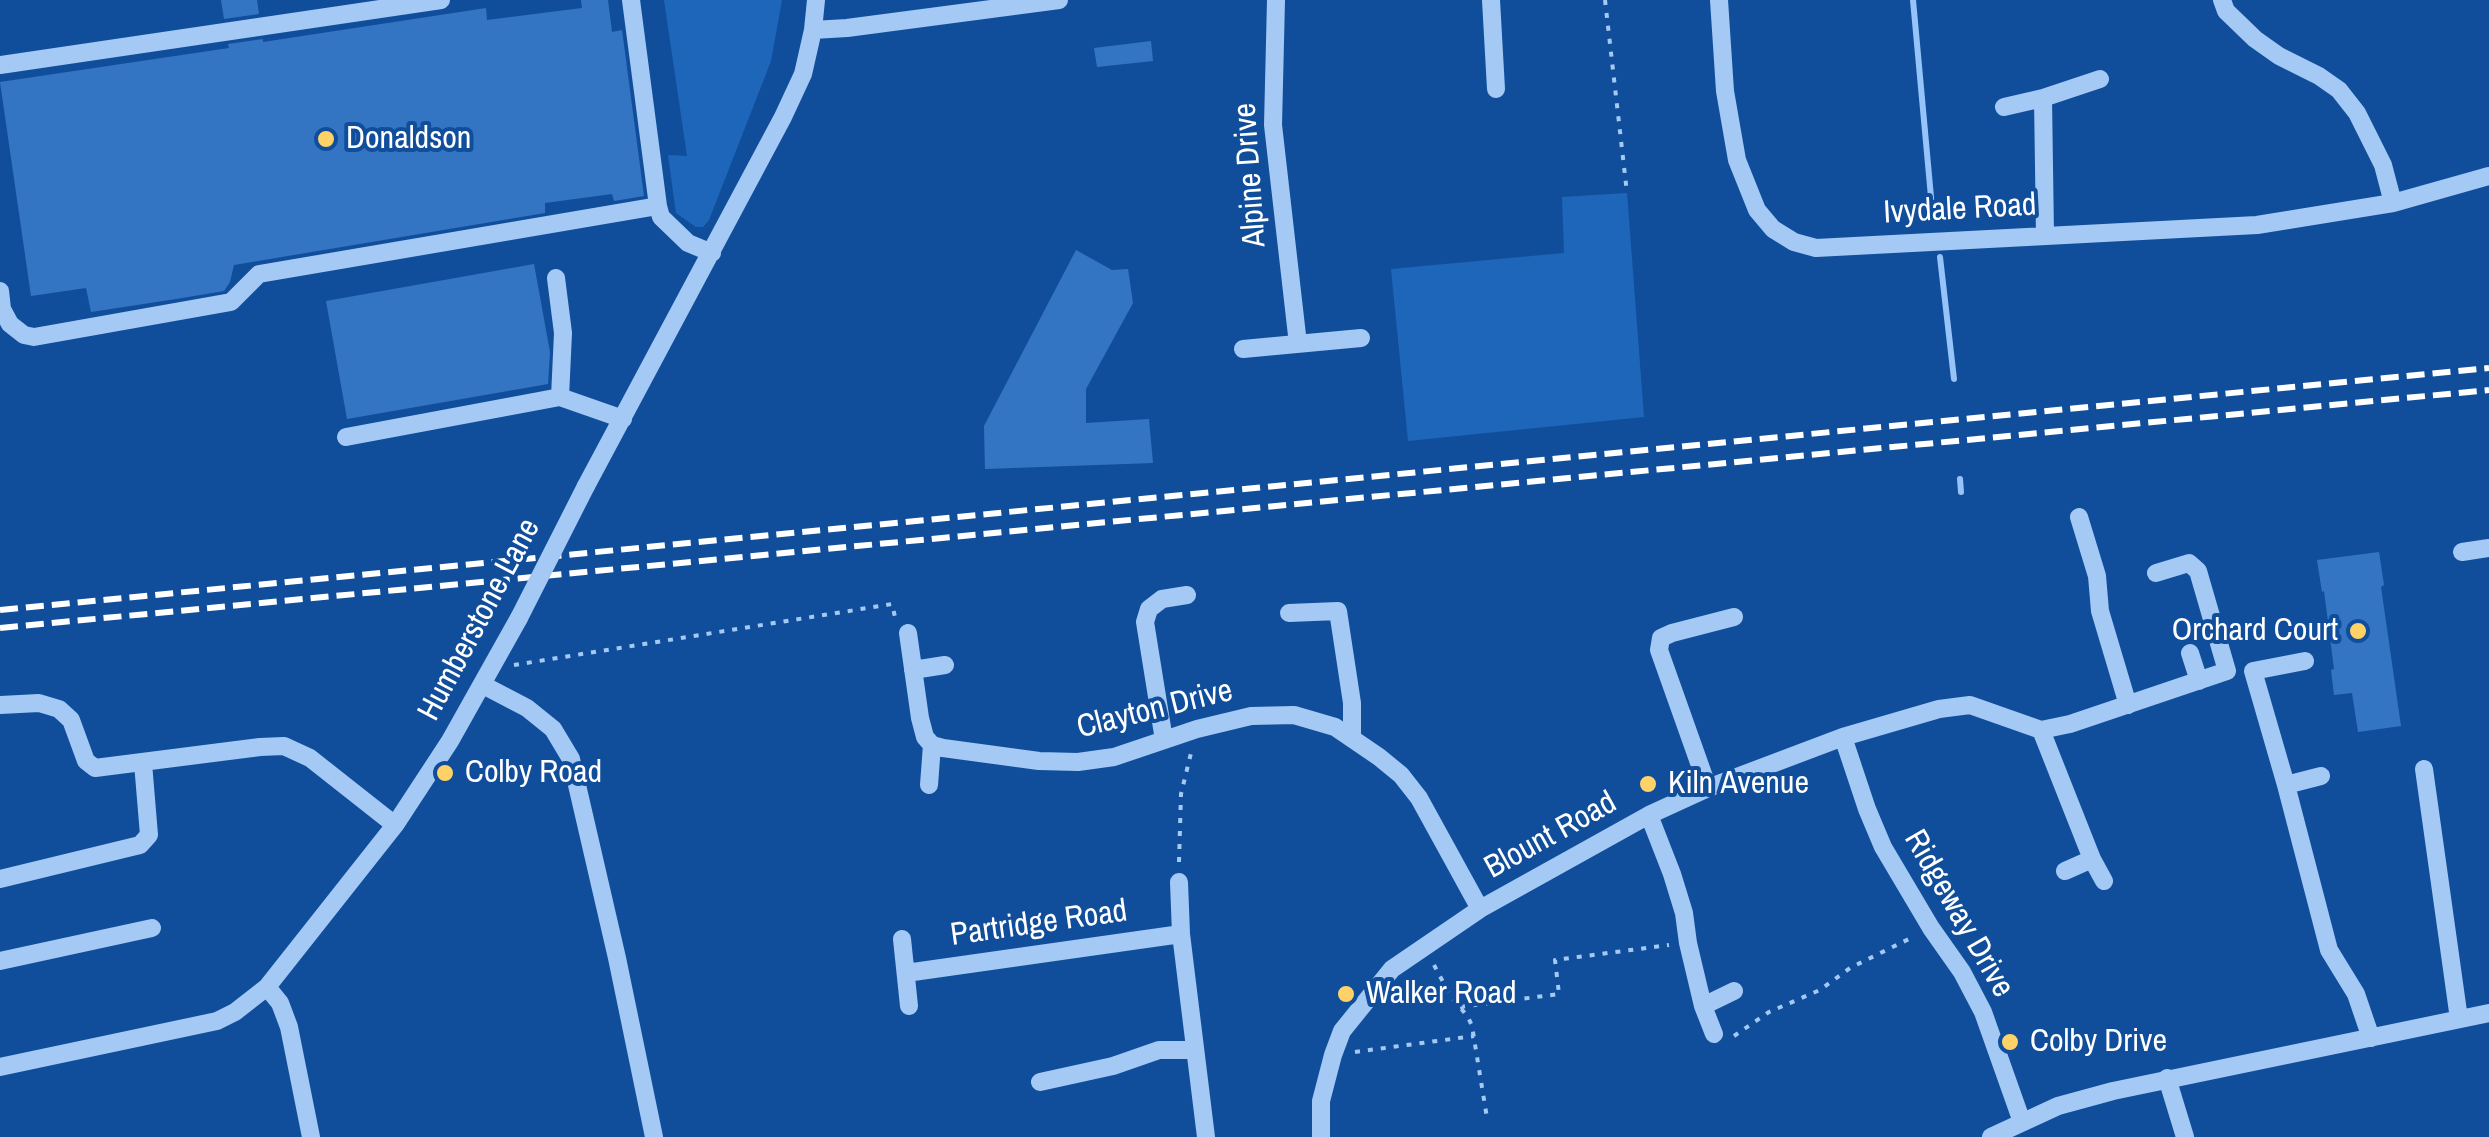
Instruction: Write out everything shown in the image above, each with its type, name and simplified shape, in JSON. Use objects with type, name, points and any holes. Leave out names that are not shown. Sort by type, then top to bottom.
[{"type":"street","points":[[0,65],[441,0]]},
{"type":"street","points":[[631,0],[661,217],[688,243],[712,253]]},
{"type":"street","name":"Humberstone Lane","points":[[0,1067],[217,1021],[235,1012],[267,987],[394,825],[487,677],[784,118],[803,74],[816,0]]},
{"type":"street","points":[[813,30],[1059,0]]},
{"type":"street","name":"Alpine Drive","points":[[1276,0],[1273,125],[1298,344]]},
{"type":"street","points":[[1491,0],[1496,89]]},
{"type":"street","name":"Ivydale Road","points":[[1719,0],[1725,91],[1737,160],[1757,210],[1773,229],[1794,242],[1816,248],[2257,225],[2393,203],[2489,176]]},
{"type":"street","points":[[2222,0],[2226,11],[2255,39],[2339,90],[2383,164],[2393,203]]},
{"type":"street","points":[[2004,108],[2100,78]]},
{"type":"street","points":[[2043,98],[2045,236]]},
{"type":"street","points":[[0,292],[2,309],[10,324],[24,335],[34,337],[231,302],[259,274],[658,206]]},
{"type":"street","points":[[556,278],[564,333],[560,397]]},
{"type":"street","points":[[1243,349],[1361,338]]},
{"type":"street","points":[[346,437],[560,397],[622,419]]},
{"type":"street","points":[[2079,516],[2097,576],[2100,612],[2128,704]]},
{"type":"street","points":[[2462,552],[2489,548]]},
{"type":"street","points":[[2104,881],[2042,730],[2227,672],[2198,571],[2189,563],[2156,573]]},
{"type":"street","points":[[1164,740],[1145,622],[1150,609],[1162,599],[1187,595]]},
{"type":"street","points":[[1289,612],[1338,611],[1352,704],[1352,739]]},
{"type":"street","points":[[1708,788],[1658,650],[1660,638],[1734,617]]},
{"type":"street","points":[[908,633],[920,718],[925,737],[932,745],[929,786]]},
{"type":"street","points":[[2190,654],[2199,681]]},
{"type":"street","points":[[2304,661],[2253,671],[2329,950],[2356,994],[2370,1038]]},
{"type":"street","points":[[912,670],[945,665]]},
{"type":"street","points":[[487,677],[553,730],[570,759],[654,1137]]},
{"type":"street","points":[[0,705],[39,704],[60,709],[71,720],[86,762],[95,768],[284,746],[310,758],[394,825]]},
{"type":"street","name":"Blount Road","points":[[1321,1137],[1321,1102],[1342,1031],[1392,969],[1480,909],[1708,788],[1843,737],[1938,709],[1970,705],[2042,730]]},
{"type":"street","name":"Clayton Drive","points":[[932,745],[1038,761],[1078,762],[1114,757],[1250,716],[1294,715],[1335,728],[1401,775],[1419,798],[1480,909]]},
{"type":"street","name":"Ridgeway Drive","points":[[1843,737],[1883,847],[1983,1012],[2022,1122]]},
{"type":"street","points":[[0,880],[140,845],[149,835],[143,762]]},
{"type":"street","points":[[2424,769],[2459,1018]]},
{"type":"street","points":[[2286,785],[2320,776]]},
{"type":"street","points":[[1649,816],[1684,913],[1703,1006],[1714,1034]]},
{"type":"street","points":[[2065,871],[2092,859]]},
{"type":"street","points":[[1179,882],[1181,934],[1206,1137]]},
{"type":"street","points":[[0,961],[152,928]]},
{"type":"street","name":"Partridge Road","points":[[906,973],[1181,934]]},
{"type":"street","name":"Partridge Road","points":[[902,939],[910,1006]]},
{"type":"street","points":[[267,987],[280,1003],[290,1027],[312,1137]]},
{"type":"street","points":[[1703,1006],[1734,991]]},
{"type":"street","points":[[1990,1137],[2058,1106],[2168,1078],[2489,1012]]},
{"type":"street","points":[[1040,1082],[1113,1066],[1158,1050],[1195,1050]]},
{"type":"street","points":[[2168,1078],[2185,1137]]},
{"type":"path","points":[[1606,0],[1626,193]]},
{"type":"path","points":[[487,677],[892,604],[899,632],[908,633]]},
{"type":"path","points":[[1179,882],[1181,794],[1198,729]]},
{"type":"path","points":[[1714,1034],[1728,1040],[1769,1012],[1820,990],[1850,968],[1931,928]]},
{"type":"path","points":[[1460,1007],[1559,994],[1555,960],[1688,942]]},
{"type":"path","points":[[1424,946],[1450,994],[1468,1017],[1487,1118]]},
{"type":"path","points":[[1333,1055],[1474,1036]]},
{"type":"shaded area","points":[[664,0],[782,0],[771,61],[703,227],[696,227],[676,213],[668,155],[687,156]]},
{"type":"shaded area","points":[[1627,193],[1644,417],[1408,441],[1391,269],[1564,253],[1562,197]]},
{"type":"building","points":[[221,0],[257,0],[259,14],[224,19]]},
{"type":"building","name":"Donaldson","points":[[581,0],[608,0],[612,32],[622,30],[644,196],[614,201],[612,194],[545,203],[545,213],[234,265],[224,291],[176,299],[91,312],[86,288],[31,296],[0,82],[229,48],[228,44],[486,8],[487,20],[582,8]]},
{"type":"building","points":[[1151,41],[1153,61],[1097,67],[1094,48]]},
{"type":"building","points":[[1076,250],[1112,270],[1128,269],[1133,303],[1086,389],[1086,423],[1149,419],[1153,463],[985,469],[984,426]]},
{"type":"building","points":[[534,264],[550,352],[548,384],[347,419],[326,301]]},
{"type":"building","name":"Orchard Court","points":[[2379,552],[2401,726],[2358,732],[2352,693],[2334,695],[2334,669],[2317,560]]},
{"type":"waterway","points":[[1913,0],[1933,219]]},
{"type":"waterway","points":[[1940,257],[1954,379]]},
{"type":"waterway","points":[[1960,479],[1961,492]]},
{"type":"railway","points":[[0,610],[2489,368]]},
{"type":"railway","points":[[0,628],[2489,390]]},
{"type":"place","name":"Donaldson","points":[[326,139]]},
{"type":"place","name":"Orchard Court","points":[[2358,631]]},
{"type":"place","name":"Colby Road","points":[[445,773]]},
{"type":"place","name":"Kiln Avenue","points":[[1648,784]]},
{"type":"place","name":"Walker Road","points":[[1346,994]]},
{"type":"place","name":"Colby Drive","points":[[2010,1042]]}]
